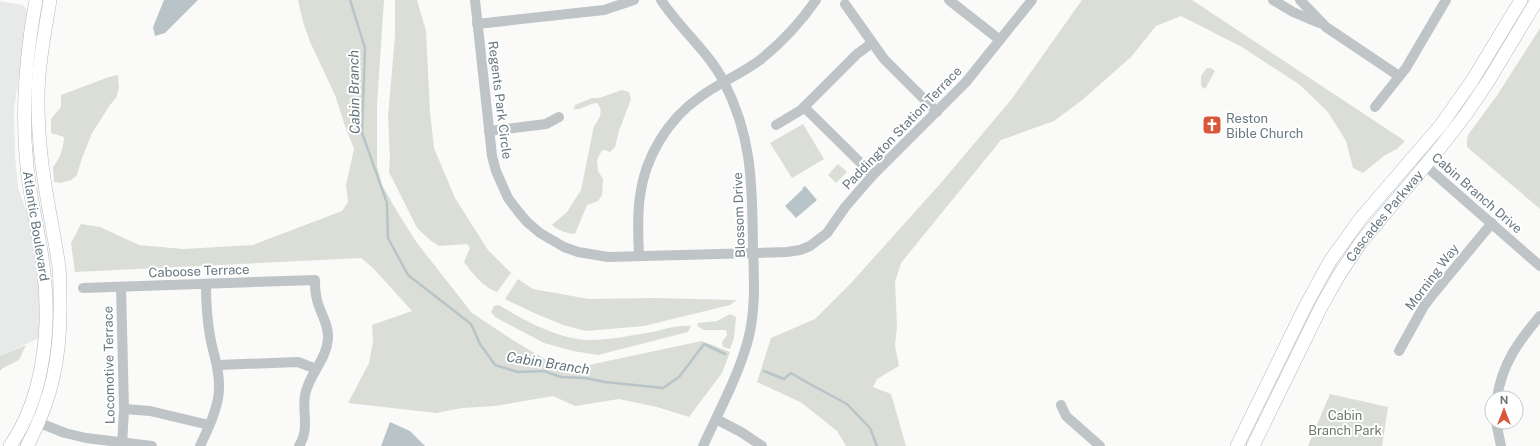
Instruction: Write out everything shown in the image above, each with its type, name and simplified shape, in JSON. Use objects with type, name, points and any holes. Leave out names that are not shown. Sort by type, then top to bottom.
[{"type":"main road","name":"Atlantic Boulevard","points":[[10,446],[26,418],[39,379],[44,348],[46,313],[43,264],[27,166],[24,116],[25,72],[33,0]]},
{"type":"main road","name":"Cascades Parkway","points":[[1237,446],[1305,307],[1330,261],[1361,218],[1441,125],[1472,82],[1520,0]]},
{"type":"main road","name":"Cascades Parkway","points":[[1253,446],[1321,306],[1339,275],[1361,242],[1425,166],[1466,114],[1489,80],[1537,0]]},
{"type":"main road","name":"Atlantic Boulevard","points":[[27,446],[39,422],[52,382],[59,349],[59,269],[46,202],[41,165],[38,117],[39,75],[50,1]]},
{"type":"street","points":[[33,0],[50,1]]},
{"type":"street","name":"Regents Park Circle","points":[[475,0],[492,156],[501,185],[517,210],[527,222],[540,233],[564,247],[578,252],[608,257],[754,254]]},
{"type":"street","points":[[477,24],[604,10],[634,0]]},
{"type":"street","name":"Blossom Drive","points":[[661,0],[677,22],[704,52],[724,82],[741,121],[750,161],[752,181],[754,298],[748,338],[735,377],[703,446]]},
{"type":"street","points":[[638,256],[638,212],[640,194],[644,178],[656,148],[668,129],[687,108],[700,97],[744,70],[775,47],[790,32],[816,0]]},
{"type":"street","points":[[949,0],[1000,40]]},
{"type":"street","name":"Paddington Station Terrace","points":[[754,254],[800,250],[827,233],[846,206],[873,175],[966,82],[1032,0]]},
{"type":"street","points":[[1273,0],[1293,12],[1326,27],[1400,76]]},
{"type":"street","points":[[1300,0],[1326,27]]},
{"type":"street","points":[[1375,108],[1400,76],[1446,0]]},
{"type":"street","points":[[844,4],[884,59],[937,112]]},
{"type":"street","points":[[776,125],[804,107],[857,54],[872,43]]},
{"type":"street","points":[[804,107],[873,175]]},
{"type":"street","points":[[489,131],[546,124],[559,117]]},
{"type":"street","name":"Cabin Branch Drive","points":[[1414,156],[1540,266]]},
{"type":"street","name":"Morning Way","points":[[1399,351],[1424,306],[1434,292],[1492,223]]},
{"type":"street","name":"Caboose Terrace","points":[[83,288],[315,280],[315,294],[325,318],[328,339],[322,361],[316,369]]},
{"type":"street","points":[[200,446],[209,425],[219,389],[218,365],[210,338],[208,322],[206,284]]},
{"type":"street","name":"Locomotive Terrace","points":[[121,287],[124,409],[122,445]]},
{"type":"street","points":[[1499,390],[1503,372],[1511,355],[1520,339],[1540,316]]},
{"type":"street","points":[[218,365],[298,362],[316,369],[305,396],[305,429],[299,446]]},
{"type":"street","points":[[1061,405],[1066,416],[1100,446]]},
{"type":"street","points":[[124,409],[150,411],[209,425]]},
{"type":"street","points":[[26,418],[65,433],[86,438],[122,445],[152,446]]},
{"type":"street","points":[[716,419],[741,432],[762,446]]},
{"type":"street","points":[[1498,430],[1501,446]]},
{"type":"shaded area","points":[[164,0],[198,0],[165,33],[155,36],[153,27]]},
{"type":"shaded area","points":[[0,1],[23,5],[29,13],[14,109],[15,156],[18,188],[32,227],[38,264],[41,337],[0,356]]},
{"type":"shaded area","points":[[805,186],[817,200],[796,218],[785,206]]},
{"type":"shaded area","points":[[390,422],[410,431],[425,446],[381,446]]},
{"type":"green space","points":[[298,0],[384,0],[377,104],[377,166],[382,185],[417,243],[472,313],[511,339],[565,371],[702,341],[730,352],[722,373],[689,417],[657,407],[619,399],[575,406],[553,396],[495,406],[462,408],[436,413],[348,403],[369,363],[373,342],[372,325],[412,311],[373,268],[361,258],[75,272],[71,243],[81,224],[100,227],[139,245],[183,249],[253,245],[342,211],[348,202],[346,185],[354,149],[335,95],[310,42],[303,22]]},
{"type":"green space","points":[[395,0],[417,0],[426,31],[430,112],[434,148],[455,198],[488,250],[511,273],[497,292],[483,284],[464,262],[470,248],[467,244],[439,246],[417,228],[389,172],[390,158],[388,117],[395,35]]},
{"type":"green space","points":[[1082,0],[1192,0],[1405,141],[1397,149],[1385,155],[1363,173],[1353,168],[1346,141],[1328,112],[1300,85],[1242,47],[1181,16],[1156,26],[1131,57],[1081,101],[1054,121],[1001,140],[901,263],[895,282],[897,326],[895,346],[899,366],[877,379],[873,387],[891,394],[906,446],[846,446],[837,431],[802,403],[757,382],[771,338],[815,319],[851,283],[940,184],[1011,100]]},
{"type":"green space","points":[[1540,28],[1540,209],[1467,147],[1467,139],[1468,135],[1498,94]]},
{"type":"green space","points":[[1207,68],[1211,68],[1215,71],[1205,89],[1201,86],[1201,76]]},
{"type":"green space","points":[[118,75],[119,88],[116,98],[92,133],[77,175],[71,180],[61,183],[54,182],[53,167],[61,153],[64,137],[51,133],[51,119],[61,107],[61,95]]},
{"type":"green space","points":[[622,90],[629,92],[631,99],[619,131],[615,147],[610,152],[602,150],[597,160],[598,171],[603,179],[602,195],[598,201],[587,205],[575,234],[560,230],[552,225],[567,212],[581,190],[594,126],[601,112],[597,103],[577,109],[574,109],[575,105],[592,98],[599,98]]},
{"type":"green space","points":[[803,124],[824,159],[792,178],[770,143]]},
{"type":"green space","points":[[838,164],[847,172],[836,183],[828,175]]},
{"type":"green space","points":[[518,279],[533,289],[589,299],[654,298],[737,300],[730,305],[644,326],[586,331],[563,325],[505,299]]},
{"type":"green space","points":[[499,305],[531,323],[567,337],[579,339],[612,339],[674,327],[691,326],[688,332],[598,355],[573,351],[544,343],[495,317],[491,312],[494,306]]},
{"type":"green space","points":[[730,314],[736,317],[734,338],[730,349],[723,347],[722,342],[727,335],[726,330],[704,330],[697,326],[698,323],[717,321]]},
{"type":"green space","points":[[26,345],[19,360],[0,371],[0,356]]},
{"type":"green space","name":"Cabin Branch Park","points":[[1330,394],[1388,407],[1382,446],[1308,446]]},
{"type":"waterway","name":"Cabin Branch","points":[[350,0],[365,48],[362,133],[387,203],[388,238],[408,275],[471,324],[480,344],[495,365],[518,372],[544,371],[561,377],[585,378],[605,382],[663,388],[679,377],[704,344],[725,354]]},
{"type":"waterway","name":"Cabin Branch","points":[[764,371],[784,379],[791,373],[847,404],[870,428],[877,446]]},
{"type":"place","name":"Reston Bible Church","points":[[1212,125]]}]
